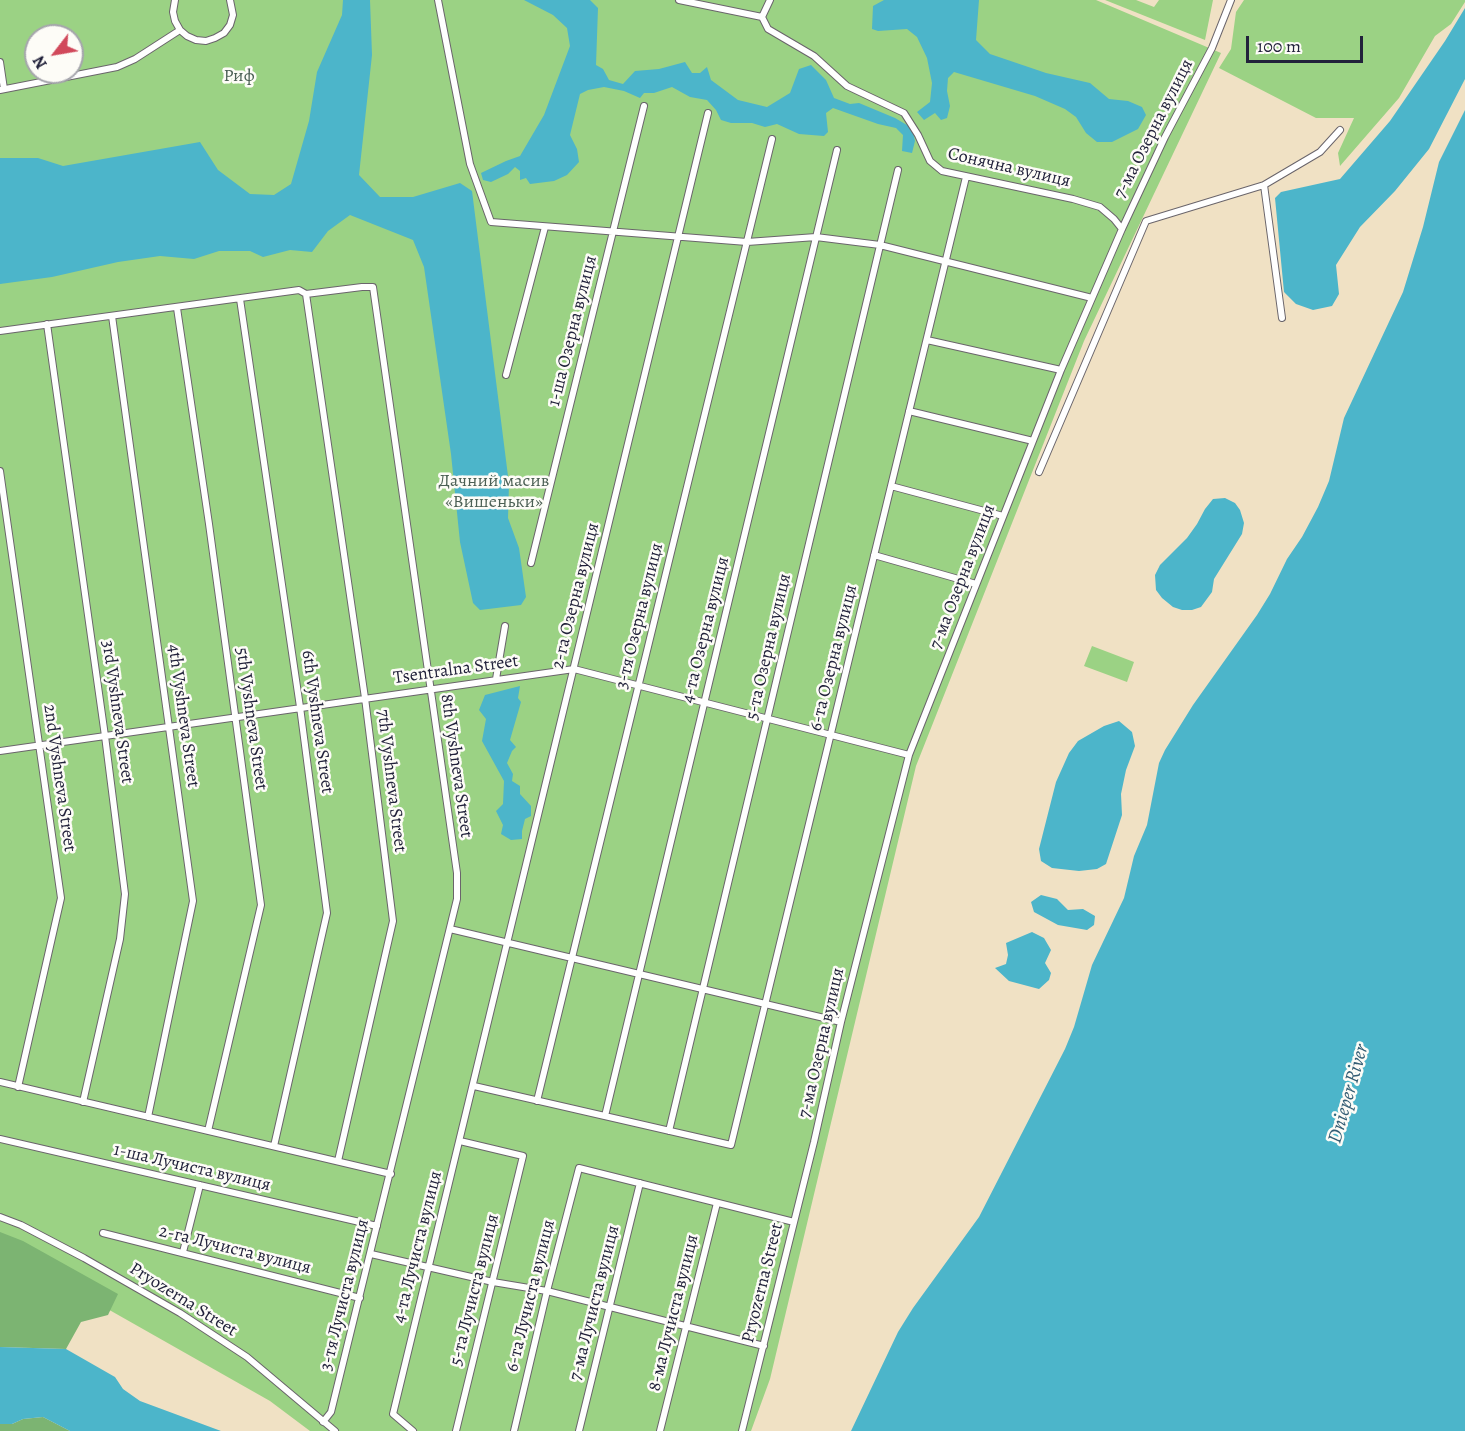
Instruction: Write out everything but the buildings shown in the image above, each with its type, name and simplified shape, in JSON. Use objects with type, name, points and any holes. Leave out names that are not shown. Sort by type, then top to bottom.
[{"type":"street","points":[[175,0],[173,12],[180,30],[196,40],[206,41],[224,33],[230,25],[232,15],[230,0]]},
{"type":"street","points":[[438,0],[470,164],[491,222],[747,242],[816,237],[880,245],[1092,298]]},
{"type":"street","points":[[679,0],[762,17],[770,0]]},
{"type":"street","name":"7-ма Озерна вулиця","points":[[814,1142],[841,1022],[909,754],[1061,370],[1122,229],[1165,136],[1212,48],[1231,0]]},
{"type":"street","name":"Сонячна вулиця","points":[[762,17],[768,29],[814,56],[847,86],[904,113],[930,160],[942,171],[1073,199],[1100,207],[1122,229]]},
{"type":"street","points":[[0,62],[2,90],[117,67],[135,60],[180,30]]},
{"type":"street","name":"1-ша Озерна вулиця","points":[[531,562],[644,106]]},
{"type":"street","name":"2-га Озерна вулиця","points":[[474,1086],[708,113]]},
{"type":"street","points":[[1039,472],[1146,221],[1264,185],[1320,152],[1340,130]]},
{"type":"street","name":"3-тя Озерна вулиця","points":[[537,1101],[772,139]]},
{"type":"street","name":"4-та Озерна вулиця","points":[[605,1116],[837,150]]},
{"type":"street","name":"5-та Озерна вулиця","points":[[669,1131],[898,170]]},
{"type":"street","name":"6-та Озерна вулиця","points":[[669,1131],[731,1145],[966,177]]},
{"type":"street","points":[[1264,185],[1282,318]]},
{"type":"street","points":[[506,375],[545,227]]},
{"type":"street","name":"8th Vyshneva Street","points":[[306,294],[373,287],[457,873],[457,899],[391,1174]]},
{"type":"street","points":[[0,331],[299,290],[306,294]]},
{"type":"street","name":"7th Vyshneva Street","points":[[306,294],[365,698],[393,921],[338,1161]]},
{"type":"street","name":"6th Vyshneva Street","points":[[240,299],[300,707],[327,913],[274,1146]]},
{"type":"street","name":"5th Vyshneva Street","points":[[177,308],[261,905],[208,1131]]},
{"type":"street","name":"4th Vyshneva Street","points":[[112,316],[193,900],[148,1117]]},
{"type":"street","name":"3rd Vyshneva Street","points":[[47,324],[105,736],[124,894],[120,939],[83,1102]]},
{"type":"street","points":[[927,340],[1061,370]]},
{"type":"street","points":[[909,411],[1033,441]]},
{"type":"street","name":"2nd Vyshneva Street","points":[[0,471],[61,898],[18,1087]]},
{"type":"street","points":[[891,486],[1003,516]]},
{"type":"street","points":[[874,555],[976,584]]},
{"type":"street","points":[[496,679],[506,626]]},
{"type":"street","name":"Tsentralna Street","points":[[0,751],[574,669],[909,754]]},
{"type":"street","points":[[450,929],[841,1022]]},
{"type":"street","points":[[0,1082],[391,1174]]},
{"type":"street","points":[[474,1086],[669,1131]]},
{"type":"street","name":"4-та Лучиста вулиця","points":[[414,1431],[393,1414],[474,1086]]},
{"type":"street","name":"1-ша Лучиста вулиця","points":[[0,1139],[377,1226]]},
{"type":"street","name":"5-та Лучиста вулиця","points":[[456,1431],[523,1156],[459,1141]]},
{"type":"street","name":"Pryozerna Street","points":[[742,1431],[814,1142]]},
{"type":"street","name":"6-та Лучиста вулиця","points":[[514,1431],[579,1168],[640,1183]]},
{"type":"street","name":"3-тя Лучиста вулиця","points":[[323,1422],[331,1412],[391,1174]]},
{"type":"street","points":[[640,1183],[794,1222]]},
{"type":"street","name":"7-ма Лучиста вулиця","points":[[579,1431],[640,1183]]},
{"type":"street","points":[[183,1252],[200,1185]]},
{"type":"street","name":"8-ма Лучиста вулиця","points":[[660,1431],[717,1203]]},
{"type":"street","name":"Pryozerna Street","points":[[0,1217],[74,1252],[180,1313],[247,1357],[335,1431]]},
{"type":"street","name":"2-га Лучиста вулиця","points":[[103,1233],[360,1298]]},
{"type":"street","points":[[371,1254],[493,1282],[547,1291],[764,1346]]},
{"type":"green space","name":"Дачний масив «Вишеньки»","points":[[0,0],[1096,0],[1221,53],[1084,341],[916,766],[770,1379],[751,1431],[310,1431],[270,1401],[0,1248]]},
{"type":"green space","points":[[1105,0],[1136,0],[1154,7],[1159,0],[1213,0],[1205,40]]},
{"type":"green space","points":[[1244,0],[1465,0],[1465,2],[1451,24],[1435,36],[1399,98],[1340,166],[1338,153],[1354,118],[1316,118],[1219,68],[1231,49],[1236,12]]},
{"type":"green space","points":[[1092,646],[1134,662],[1127,682],[1084,666]]},
{"type":"green space","points":[[0,1232],[23,1241],[118,1294],[108,1315],[81,1322],[66,1349],[0,1347]]},
{"type":"green space","points":[[43,1417],[70,1431],[0,1431],[0,1424],[12,1424],[23,1419]]},
{"type":"water","points":[[343,0],[370,0],[372,55],[359,175],[380,197],[413,197],[460,183],[472,191],[509,484],[508,518],[519,548],[526,597],[521,605],[480,610],[473,603],[460,542],[451,454],[424,267],[413,240],[350,215],[328,231],[312,252],[290,250],[263,257],[250,251],[219,251],[194,259],[160,256],[118,262],[52,277],[0,284],[0,158],[38,158],[63,166],[200,142],[218,170],[250,194],[274,195],[291,184],[309,121],[317,72],[342,15]]},
{"type":"water","points":[[524,0],[590,0],[598,8],[596,65],[603,69],[609,80],[623,84],[635,71],[659,69],[685,62],[692,73],[700,73],[707,67],[711,80],[738,100],[767,107],[790,93],[799,69],[811,65],[826,80],[834,98],[850,104],[859,103],[912,128],[915,141],[912,153],[902,151],[903,135],[896,128],[833,108],[826,113],[828,132],[824,136],[799,134],[777,124],[765,127],[752,123],[731,123],[721,120],[707,100],[690,97],[672,87],[654,93],[644,93],[640,98],[624,91],[604,87],[580,94],[570,135],[577,149],[579,162],[567,175],[554,181],[530,184],[526,178],[520,180],[520,171],[515,167],[508,174],[491,182],[483,180],[481,173],[520,156],[544,115],[570,46],[567,28],[553,15]]},
{"type":"water","points":[[884,0],[979,0],[976,40],[990,54],[1046,73],[1090,83],[1109,99],[1128,101],[1142,107],[1146,115],[1138,129],[1112,142],[1097,142],[1086,133],[1076,117],[1065,109],[1035,96],[954,72],[948,78],[947,91],[950,106],[947,118],[941,120],[935,113],[924,120],[917,112],[930,102],[932,83],[927,58],[917,37],[907,29],[878,31],[872,29],[873,6]]},
{"type":"water","points":[[1465,8],[1465,79],[1429,149],[1395,191],[1360,227],[1336,265],[1339,294],[1332,306],[1313,310],[1296,304],[1284,292],[1275,198],[1281,192],[1340,179],[1390,121]]},
{"type":"water","name":"Dnieper River","points":[[1465,110],[1465,1431],[851,1431],[898,1332],[979,1217],[1065,1049],[1074,1027],[1092,965],[1124,898],[1134,856],[1147,825],[1159,763],[1165,750],[1193,705],[1257,615],[1318,507],[1329,481],[1344,418],[1403,292],[1423,227],[1439,162]]},
{"type":"water","points":[[1225,498],[1235,503],[1240,510],[1244,523],[1242,534],[1214,579],[1212,592],[1201,607],[1182,610],[1173,607],[1156,590],[1155,575],[1160,565],[1187,538],[1213,499]]},
{"type":"water","points":[[520,686],[518,698],[521,702],[510,740],[516,747],[507,763],[513,774],[512,781],[520,786],[520,794],[531,806],[531,816],[525,819],[522,839],[511,840],[501,834],[503,825],[496,811],[503,804],[504,781],[482,741],[486,719],[479,710],[485,695]]},
{"type":"water","points":[[1119,721],[1132,732],[1135,746],[1126,770],[1121,794],[1122,815],[1106,864],[1097,869],[1079,871],[1052,868],[1041,861],[1039,849],[1056,782],[1069,753],[1078,741],[1104,726]]},
{"type":"water","points":[[1041,895],[1057,899],[1068,910],[1083,909],[1095,916],[1094,925],[1087,930],[1058,925],[1034,912],[1031,902]]},
{"type":"water","points":[[1032,932],[1044,938],[1051,950],[1045,963],[1051,973],[1049,980],[1039,989],[1009,981],[995,968],[1006,964],[1008,955],[1006,943]]},
{"type":"water","points":[[0,1347],[66,1349],[115,1377],[123,1389],[140,1401],[221,1431],[70,1431],[43,1417],[23,1419],[12,1424],[0,1424]]},
{"type":"park label","name":"Риф","points":[[239,77]]}]
